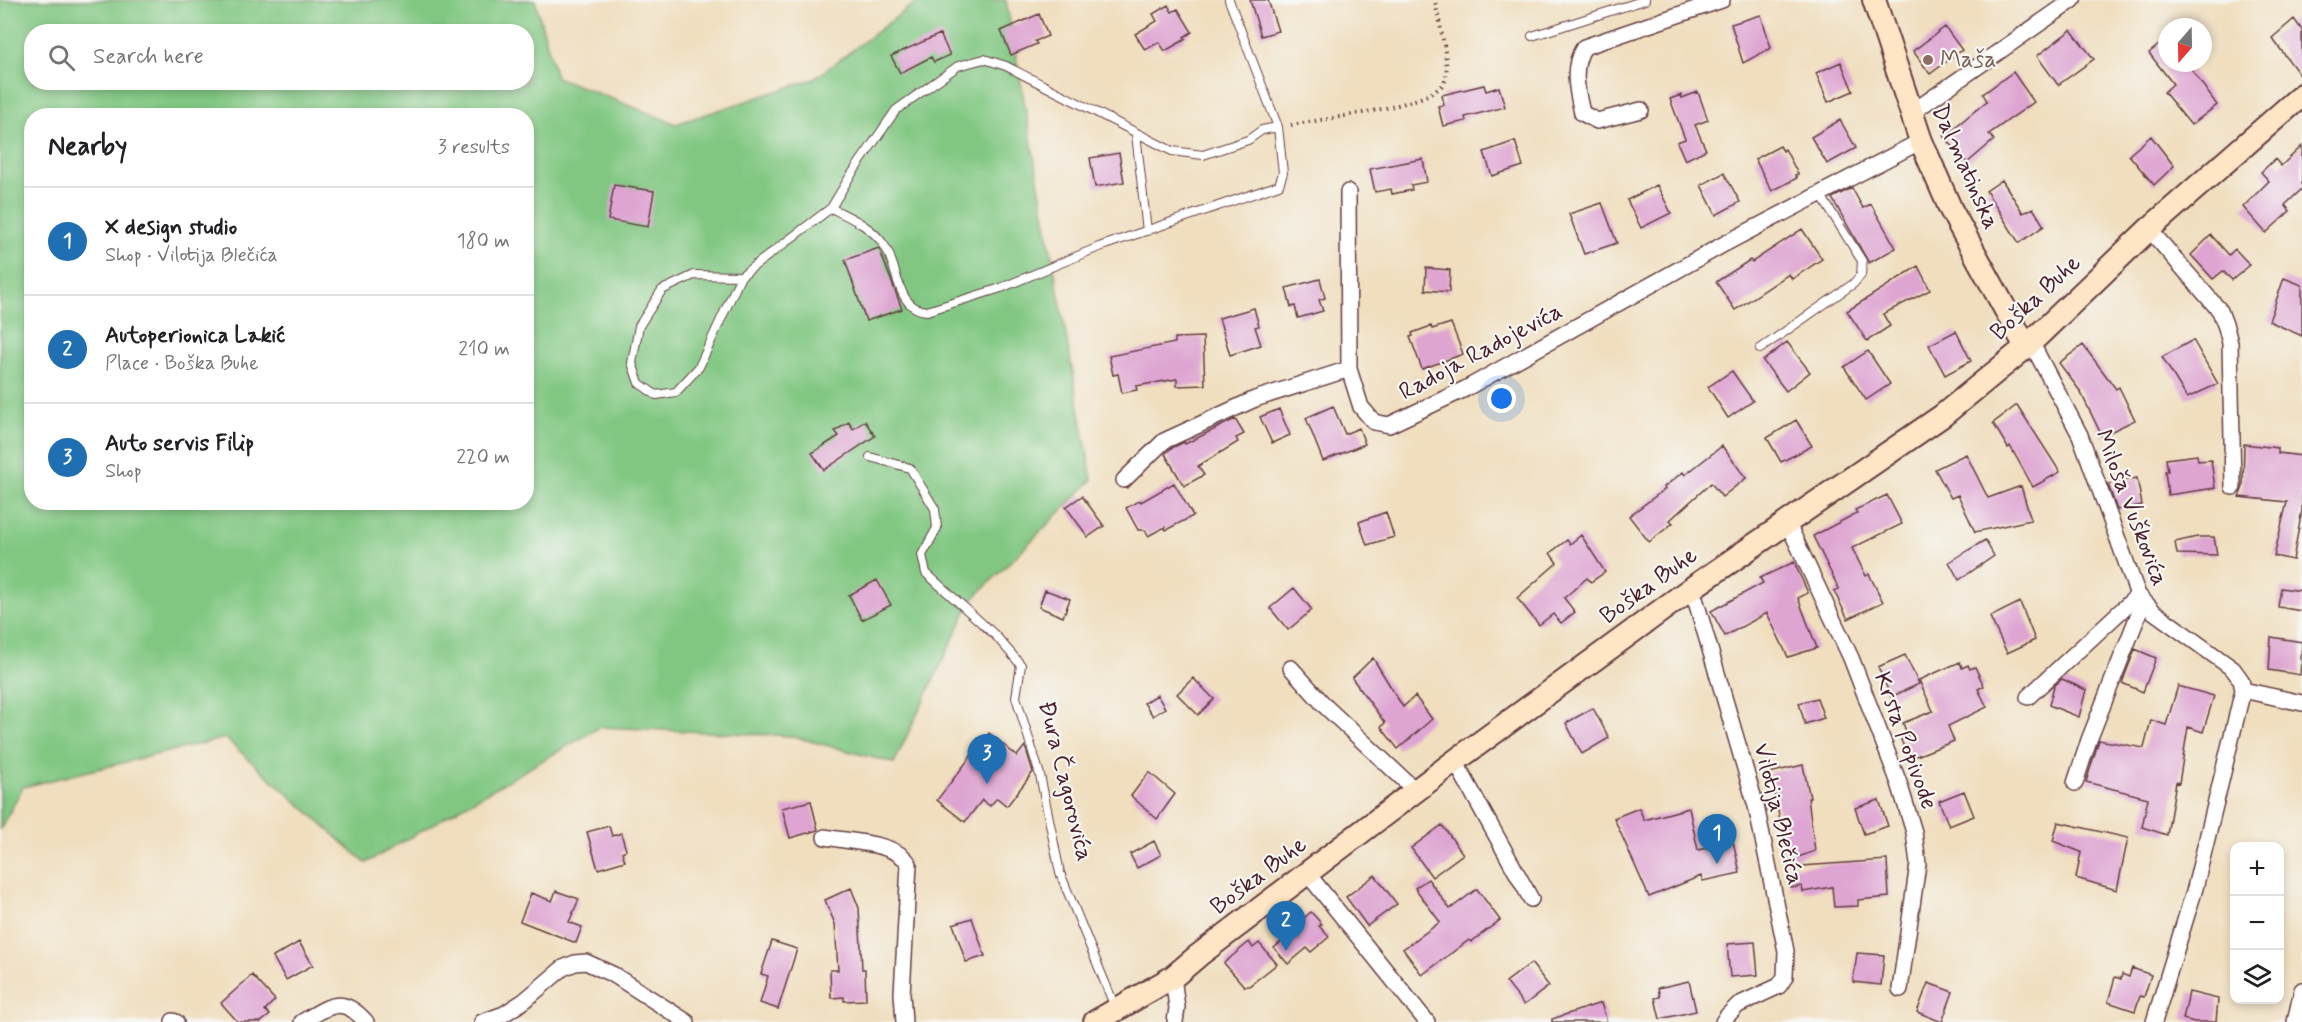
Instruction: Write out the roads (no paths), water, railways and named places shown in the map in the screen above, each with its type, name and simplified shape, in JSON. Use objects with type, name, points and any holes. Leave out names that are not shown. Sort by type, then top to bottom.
[{"type":"street","points":[[1641,110],[1597,121],[1582,112],[1577,88],[1576,61],[1584,47],[1722,0]]},
{"type":"street","name":"Dalmatinska","points":[[1874,0],[1921,141],[1951,210],[2028,345]]},
{"type":"street","points":[[1911,113],[2073,0]]},
{"type":"street","name":"Boška Buhe","points":[[1173,977],[1455,761],[1692,588],[1942,416],[2028,345],[2149,229],[2302,95]]},
{"type":"street","name":"Radoja Radojevića","points":[[1348,192],[1349,369],[1361,407],[1374,422],[1389,425],[1465,389],[1726,243],[1921,141]]},
{"type":"street","points":[[2149,229],[2220,312],[2226,327],[2230,343],[2233,487]]},
{"type":"street","name":"Miloša Vuškovića","points":[[2028,345],[2080,435],[2141,599],[2233,669],[2241,680],[2243,690]]},
{"type":"street","points":[[1124,480],[1164,441],[1255,399],[1349,369]]},
{"type":"street","name":"Krsta Popivode","points":[[1786,522],[1851,658],[1899,783],[1914,832],[1918,864],[1900,989]]},
{"type":"street","name":"Vilotija Blečića","points":[[1692,588],[1756,806],[1786,951],[1785,977],[1779,986],[1738,1005],[1723,1022]]},
{"type":"street","points":[[2028,697],[2141,599]]},
{"type":"street","points":[[2075,783],[2141,599]]},
{"type":"street","points":[[1291,668],[1326,707],[1416,791]]},
{"type":"street","points":[[2154,1022],[2195,888],[2243,690],[2302,704]]},
{"type":"street","points":[[1455,761],[1531,899]]},
{"type":"street","points":[[825,837],[895,850],[909,864],[902,994],[904,1022]]},
{"type":"street","points":[[1307,873],[1427,1022]]},
{"type":"street","points":[[482,1022],[504,1014],[524,1001],[563,968],[574,963],[586,962],[614,975],[687,1022]]},
{"type":"street","points":[[1095,1022],[1173,977],[1177,1008],[1175,1022]]},
{"type":"street","points":[[2295,1022],[2302,990]]},
{"type":"street","points":[[302,1022],[331,1005],[344,1005],[355,1009],[366,1022]]},
{"type":"lane","points":[[831,208],[865,225],[885,246],[907,303],[917,310],[927,311],[1001,288],[1100,247],[1279,185],[1283,173],[1278,127],[1229,0]]},
{"type":"lane","points":[[1532,36],[1645,0]]},
{"type":"lane","points":[[741,276],[694,275],[662,291],[639,326],[632,363],[639,383],[656,395],[676,392],[699,367],[741,276],[831,208],[849,177],[896,110],[958,66],[984,60],[1006,66],[1172,151],[1203,155],[1248,140],[1262,130],[1278,127]]},
{"type":"lane","points":[[1136,134],[1147,231]]},
{"type":"lane","points":[[1760,349],[1853,284],[1861,275],[1862,261],[1820,194]]},
{"type":"lane","name":"Đura Čagorovića","points":[[870,457],[910,468],[935,509],[937,528],[922,555],[926,573],[996,636],[1021,665],[1016,697],[1040,775],[1060,873],[1116,1011]]},
{"type":"place","name":"Maša","points":[[1928,60]]},
{"type":"place","name":"Auto servis Filip","points":[[987,784]]},
{"type":"place","name":"X design studio","points":[[1717,864]]},
{"type":"place","name":"Autoperionica Lakić","points":[[1286,951]]}]
